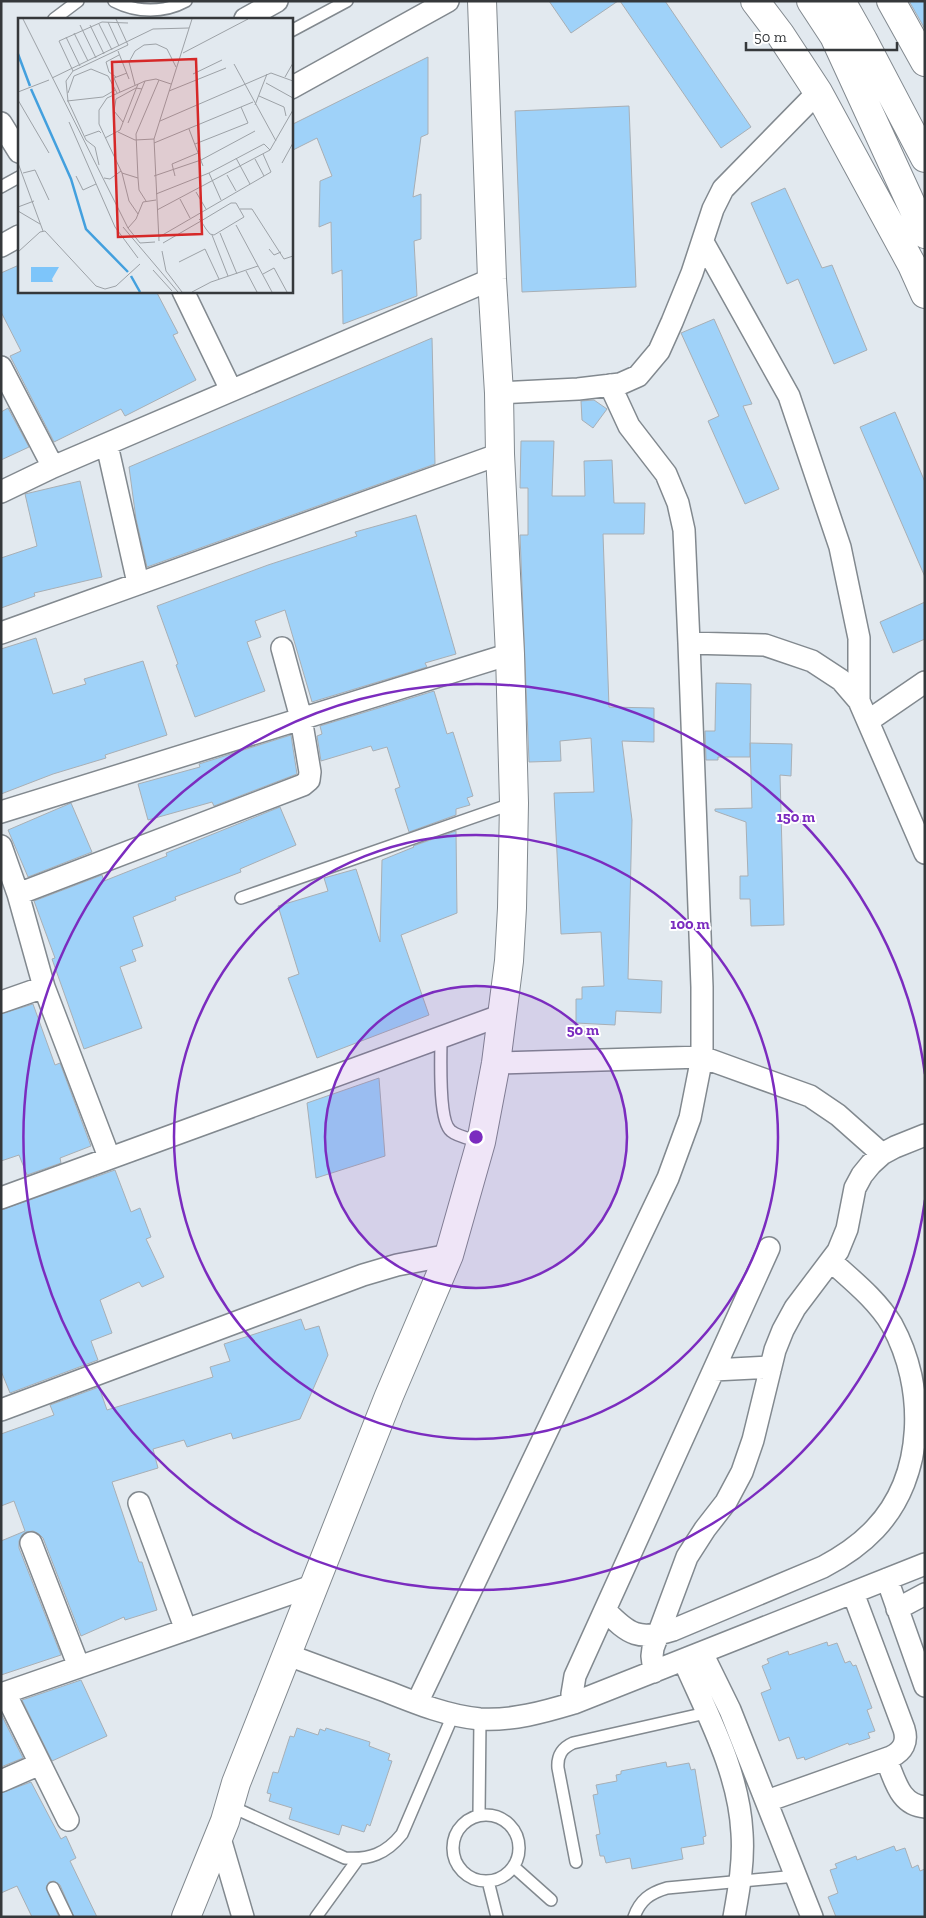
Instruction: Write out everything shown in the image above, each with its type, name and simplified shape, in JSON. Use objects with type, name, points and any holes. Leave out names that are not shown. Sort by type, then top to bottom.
[{"type":"main road","points":[[186,1917],[390,1396],[449,1255],[481,1142],[496,1063],[509,961],[514,803],[510,654],[492,279],[482,1]]},
{"type":"main road","points":[[755,1],[780,34],[818,92],[912,265],[925,294]]},
{"type":"main road","points":[[811,1],[834,36],[925,234]]},
{"type":"main road","points":[[841,1],[925,158]]},
{"type":"main road","points":[[891,1],[925,62]]},
{"type":"main road","points":[[168,1917],[202,1835],[217,1808],[233,1794]]},
{"type":"street","points":[[247,18],[277,1]]},
{"type":"street","points":[[292,87],[448,1]]},
{"type":"street","points":[[498,393],[578,389],[620,384],[638,376],[659,351],[689,282],[713,208],[723,189],[818,92]]},
{"type":"street","points":[[1,123],[13,147]]},
{"type":"street","points":[[1,246],[18,237]]},
{"type":"street","points":[[703,242],[789,396],[840,547],[859,638],[859,701]]},
{"type":"street","points":[[1,492],[53,467],[492,279]]},
{"type":"street","points":[[183,292],[231,390]]},
{"type":"street","points":[[1,367],[53,467]]},
{"type":"street","points":[[417,1703],[668,1178],[690,1118],[702,1057],[702,987],[684,530],[678,503],[666,474],[629,426],[610,385]]},
{"type":"street","points":[[107,445],[138,583]]},
{"type":"street","points":[[1,633],[500,454]]},
{"type":"street","points":[[689,643],[765,645],[812,661],[841,680],[859,701],[925,853]]},
{"type":"street","points":[[18,894],[303,785],[310,780],[301,718],[282,648]]},
{"type":"street","points":[[1,812],[510,654]]},
{"type":"street","points":[[868,721],[925,682]]},
{"type":"street","points":[[1,846],[18,894],[44,987],[109,1157]]},
{"type":"street","points":[[1,1002],[44,987]]},
{"type":"street","points":[[1,1198],[502,1015]]},
{"type":"street","points":[[496,1063],[702,1057],[810,1096],[838,1116],[882,1154]]},
{"type":"street","points":[[654,1672],[652,1656],[658,1634],[687,1557],[705,1529],[726,1502],[742,1472],[753,1440],[771,1367],[783,1330],[809,1288],[832,1262],[847,1229],[855,1188],[871,1164],[882,1154],[895,1147],[925,1135]]},
{"type":"street","points":[[574,1703],[572,1694],[575,1676],[769,1248]]},
{"type":"street","points":[[1,1410],[362,1275],[397,1265],[449,1255]]},
{"type":"street","points":[[605,1610],[623,1628],[634,1633],[658,1634],[823,1568],[842,1557],[876,1528],[890,1511],[910,1472],[919,1429],[920,1407],[917,1385],[903,1343],[892,1324],[879,1306],[832,1262]]},
{"type":"street","points":[[714,1370],[771,1367]]},
{"type":"street","points":[[139,1503],[186,1630]]},
{"type":"street","points":[[31,1544],[78,1667]]},
{"type":"street","points":[[288,1655],[453,1715],[480,1719],[506,1718],[541,1713],[574,1703],[925,1564]]},
{"type":"street","points":[[887,1579],[925,1686]]},
{"type":"street","points":[[68,1820],[3,1693],[315,1585]]},
{"type":"street","points":[[767,1801],[898,1754],[902,1749],[906,1735],[853,1593]]},
{"type":"street","points":[[897,1608],[925,1594]]},
{"type":"street","points":[[693,1657],[706,1713],[726,1757],[736,1792],[742,1833],[741,1881],[734,1917]]},
{"type":"street","points":[[693,1657],[730,1710],[812,1917]]},
{"type":"street","points":[[886,1758],[901,1796],[915,1806],[925,1807]]},
{"type":"street","points":[[1,1781],[40,1764]]},
{"type":"street","points":[[219,1835],[243,1917]]},
{"type":"lane","points":[[55,18],[78,1]]},
{"type":"lane","points":[[114,1],[136,9],[150,10],[166,9],[186,1]]},
{"type":"lane","points":[[292,30],[347,1]]},
{"type":"lane","points":[[1,186],[18,178]]},
{"type":"lane","points":[[241,898],[514,803]]},
{"type":"lane","points":[[441,1038],[443,1110],[447,1126],[452,1132],[481,1142]]},
{"type":"lane","points":[[576,1862],[557,1762],[566,1746],[706,1713]]},
{"type":"lane","points":[[233,1794],[345,1858],[371,1857],[383,1852],[394,1844],[402,1834],[453,1715]]},
{"type":"lane","points":[[479,1815],[480,1719]]},
{"type":"lane","points":[[489,1814],[499,1816],[508,1822],[514,1829],[520,1848],[514,1867],[507,1874],[488,1881],[469,1877],[461,1870],[453,1852],[453,1842],[462,1824],[469,1818],[489,1814]]},
{"type":"lane","points":[[316,1917],[358,1859]]},
{"type":"lane","points":[[514,1867],[551,1900]]},
{"type":"lane","points":[[634,1917],[637,1908],[645,1898],[667,1888],[796,1876]]},
{"type":"lane","points":[[488,1881],[497,1917]]},
{"type":"lane","points":[[53,1888],[68,1917]]},
{"type":"building","points":[[549,1],[618,1],[571,33]]},
{"type":"building","points":[[620,1],[665,1],[751,127],[721,148]]},
{"type":"building","points":[[909,1],[925,1],[925,29]]},
{"type":"building","points":[[428,57],[428,134],[421,137],[413,197],[421,194],[421,239],[414,241],[417,296],[343,324],[342,270],[332,274],[331,222],[319,227],[320,181],[332,176],[317,138],[292,150],[292,125]]},
{"type":"building","points":[[629,106],[636,287],[522,292],[515,111]]},
{"type":"building","points":[[785,188],[822,268],[832,265],[867,350],[834,364],[798,279],[787,284],[751,203]]},
{"type":"building","points":[[18,265],[18,292],[157,292],[178,333],[173,335],[196,380],[125,416],[121,409],[54,442],[10,356],[21,351],[1,312],[1,273]]},
{"type":"building","points":[[714,319],[752,404],[743,406],[779,489],[745,504],[708,421],[719,416],[681,333]]},
{"type":"building","points":[[432,338],[435,464],[147,567],[136,519],[129,467]]},
{"type":"building","points":[[594,400],[607,409],[593,428],[582,420],[581,401]]},
{"type":"building","points":[[8,408],[29,447],[1,460],[1,412]]},
{"type":"building","points":[[895,412],[925,482],[925,577],[860,427]]},
{"type":"building","points":[[521,441],[554,441],[552,496],[585,496],[584,461],[612,460],[614,503],[645,503],[644,534],[603,534],[609,707],[654,708],[654,742],[622,741],[632,820],[628,979],[662,981],[661,1013],[616,1011],[615,1025],[576,1023],[576,999],[582,999],[582,987],[604,986],[601,932],[561,934],[554,793],[594,792],[591,738],[560,741],[561,761],[529,762],[520,535],[528,535],[528,488],[520,488]]},
{"type":"building","points":[[80,481],[102,577],[34,593],[35,596],[1,608],[1,558],[37,546],[25,494]]},
{"type":"building","points":[[416,515],[456,654],[425,663],[427,667],[312,702],[285,610],[255,621],[261,637],[247,642],[265,691],[195,717],[157,606],[268,565],[357,536],[355,532]]},
{"type":"building","points":[[925,602],[925,639],[893,653],[880,622]]},
{"type":"building","points":[[36,638],[53,694],[86,684],[84,679],[143,661],[167,735],[105,755],[106,758],[53,774],[1,794],[1,649]]},
{"type":"building","points":[[716,683],[751,684],[750,757],[718,757],[718,760],[706,760],[705,731],[715,731]]},
{"type":"building","points":[[434,691],[447,734],[453,732],[473,796],[467,798],[470,805],[456,809],[456,815],[409,832],[395,789],[400,787],[387,747],[373,751],[371,746],[321,761],[317,736],[322,734],[320,726]]},
{"type":"building","points":[[291,735],[297,774],[214,806],[212,802],[148,820],[138,784],[200,767],[199,764]]},
{"type":"building","points":[[750,743],[792,744],[791,776],[780,775],[784,925],[751,926],[750,899],[740,899],[740,876],[748,876],[746,822],[715,811],[715,809],[752,808]]},
{"type":"building","points":[[71,803],[92,852],[28,877],[8,830]]},
{"type":"building","points":[[280,807],[296,845],[240,869],[241,872],[175,897],[176,900],[133,917],[143,946],[132,950],[136,961],[120,967],[142,1028],[84,1049],[52,959],[55,958],[34,901],[102,875],[104,881],[167,856],[166,853]]},
{"type":"building","points":[[456,831],[457,913],[401,935],[429,1015],[317,1058],[288,978],[299,974],[278,906],[328,891],[324,878],[356,869],[380,942],[382,860],[413,846]]},
{"type":"building","points":[[33,1004],[55,1065],[60,1063],[91,1146],[60,1158],[61,1163],[27,1175],[19,1155],[1,1161],[1,1014]]},
{"type":"building","points":[[379,1078],[385,1156],[316,1178],[307,1103]]},
{"type":"building","points":[[115,1170],[131,1212],[140,1208],[151,1237],[146,1239],[164,1277],[142,1287],[139,1282],[100,1300],[112,1333],[91,1341],[98,1360],[10,1393],[1,1371],[1,1210]]},
{"type":"building","points":[[301,1319],[305,1330],[319,1326],[328,1355],[300,1419],[233,1439],[231,1433],[187,1447],[184,1440],[153,1449],[158,1468],[112,1482],[139,1562],[142,1562],[157,1610],[125,1620],[124,1617],[81,1636],[43,1538],[33,1531],[26,1532],[19,1541],[19,1548],[61,1655],[1,1675],[1,1541],[25,1531],[14,1501],[1,1506],[1,1434],[54,1415],[50,1405],[99,1387],[107,1410],[213,1377],[210,1367],[230,1361],[224,1344]]},
{"type":"building","points":[[827,1642],[828,1646],[837,1643],[845,1663],[850,1661],[853,1666],[856,1665],[872,1708],[867,1710],[875,1731],[868,1733],[870,1738],[849,1745],[848,1743],[805,1760],[804,1757],[797,1759],[789,1737],[779,1741],[761,1693],[771,1689],[762,1666],[769,1663],[767,1659],[788,1651],[789,1655]]},
{"type":"building","points":[[81,1680],[107,1736],[52,1761],[22,1700]]},
{"type":"building","points":[[1,1714],[23,1758],[1,1767]]},
{"type":"building","points":[[297,1728],[318,1735],[320,1729],[325,1731],[326,1728],[370,1742],[369,1746],[390,1754],[388,1760],[392,1761],[370,1826],[367,1824],[364,1832],[342,1825],[339,1835],[289,1819],[292,1808],[269,1801],[271,1794],[267,1793],[273,1772],[278,1773],[290,1736],[294,1737]]},
{"type":"building","points":[[666,1762],[667,1767],[689,1763],[691,1770],[695,1769],[706,1836],[703,1837],[704,1844],[681,1848],[683,1859],[632,1869],[630,1858],[606,1863],[604,1856],[600,1856],[596,1835],[600,1834],[593,1795],[598,1794],[596,1785],[617,1781],[616,1775],[621,1774],[621,1771]]},
{"type":"building","points":[[31,1782],[61,1839],[66,1836],[76,1858],[70,1861],[97,1917],[74,1917],[60,1885],[54,1881],[49,1882],[46,1888],[59,1917],[32,1917],[17,1886],[1,1893],[1,1793]]},
{"type":"building","points":[[894,1846],[896,1851],[905,1848],[912,1868],[918,1865],[920,1871],[925,1869],[925,1917],[836,1917],[828,1897],[838,1893],[830,1870],[837,1868],[835,1864],[856,1856],[857,1860]]}]
